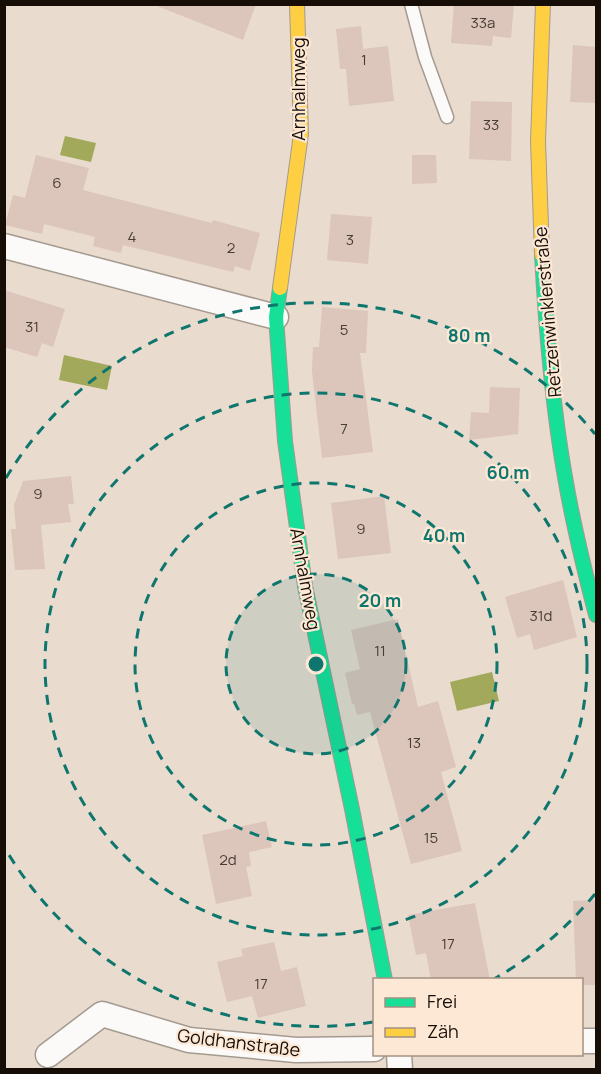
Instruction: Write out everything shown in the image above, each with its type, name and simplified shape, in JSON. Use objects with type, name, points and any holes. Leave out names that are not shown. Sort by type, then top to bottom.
[{"type":"street","name":"Arnhalmweg","points":[[297,4],[301,134],[276,317],[285,441],[305,586],[385,978]]},
{"type":"street","name":"Retzenwinklerstraße","points":[[543,4],[538,66],[539,209],[547,336],[561,455],[582,562],[597,615]]},
{"type":"street","points":[[4,246],[276,317]]},
{"type":"street","name":"Goldhanstraße","points":[[48,1055],[102,1014],[189,1040],[296,1050],[373,1049]]},
{"type":"lane","points":[[411,4],[425,57],[447,117]]},
{"type":"shaded area","points":[[65,136],[96,143],[91,162],[60,155]]},
{"type":"shaded area","points":[[64,355],[112,366],[107,390],[59,380]]},
{"type":"shaded area","points":[[492,672],[499,701],[457,711],[450,682]]},
{"type":"building","points":[[157,4],[256,4],[243,40],[157,6]]},
{"type":"building","points":[[454,4],[514,4],[511,38],[493,36],[492,46],[451,43]]},
{"type":"building","points":[[361,26],[363,49],[388,46],[394,101],[349,106],[346,69],[340,69],[336,29]]},
{"type":"building","points":[[573,45],[597,47],[597,103],[570,102]]},
{"type":"building","points":[[471,101],[512,102],[511,161],[469,159]]},
{"type":"building","points":[[36,155],[89,168],[83,190],[260,233],[250,271],[235,266],[233,272],[123,245],[121,253],[93,246],[95,237],[44,224],[42,234],[5,225],[13,195],[25,198]]},
{"type":"building","points":[[412,155],[436,155],[437,183],[412,184]]},
{"type":"building","points":[[331,214],[372,217],[368,264],[327,260]]},
{"type":"building","points":[[4,290],[65,309],[53,347],[42,343],[37,357],[4,347]]},
{"type":"building","points":[[322,307],[368,311],[366,353],[360,353],[373,452],[322,458],[312,371],[313,347],[319,347]]},
{"type":"building","points":[[490,387],[520,388],[518,434],[469,440],[471,412],[489,413]]},
{"type":"building","points":[[71,476],[74,504],[68,504],[71,522],[41,525],[45,569],[15,570],[11,529],[16,529],[14,505],[23,481]]},
{"type":"building","points":[[384,496],[391,553],[338,559],[331,503]]},
{"type":"building","points":[[563,580],[577,637],[534,650],[530,634],[517,638],[505,597]]},
{"type":"building","points":[[398,619],[418,707],[438,701],[456,767],[441,772],[462,851],[411,864],[370,712],[357,715],[345,673],[360,669],[351,630]]},
{"type":"building","points":[[266,821],[272,847],[249,852],[251,866],[246,867],[252,896],[216,904],[202,835]]},
{"type":"building","points":[[596,900],[597,985],[583,985],[583,978],[576,978],[573,901]]},
{"type":"building","points":[[475,903],[490,978],[431,978],[426,953],[416,955],[408,915]]},
{"type":"building","points":[[274,942],[281,971],[297,967],[306,1006],[258,1018],[252,996],[227,1002],[217,962],[243,956],[241,949]]},
{"type":"traffic: fast","points":[[542,255],[550,366],[560,450],[575,529],[596,615]]},
{"type":"traffic: fast","points":[[280,288],[276,317],[285,441],[305,586],[385,978]]},
{"type":"traffic: slow","points":[[280,288],[301,134],[297,4]]},
{"type":"traffic: slow","points":[[542,255],[538,141],[543,4]]}]
